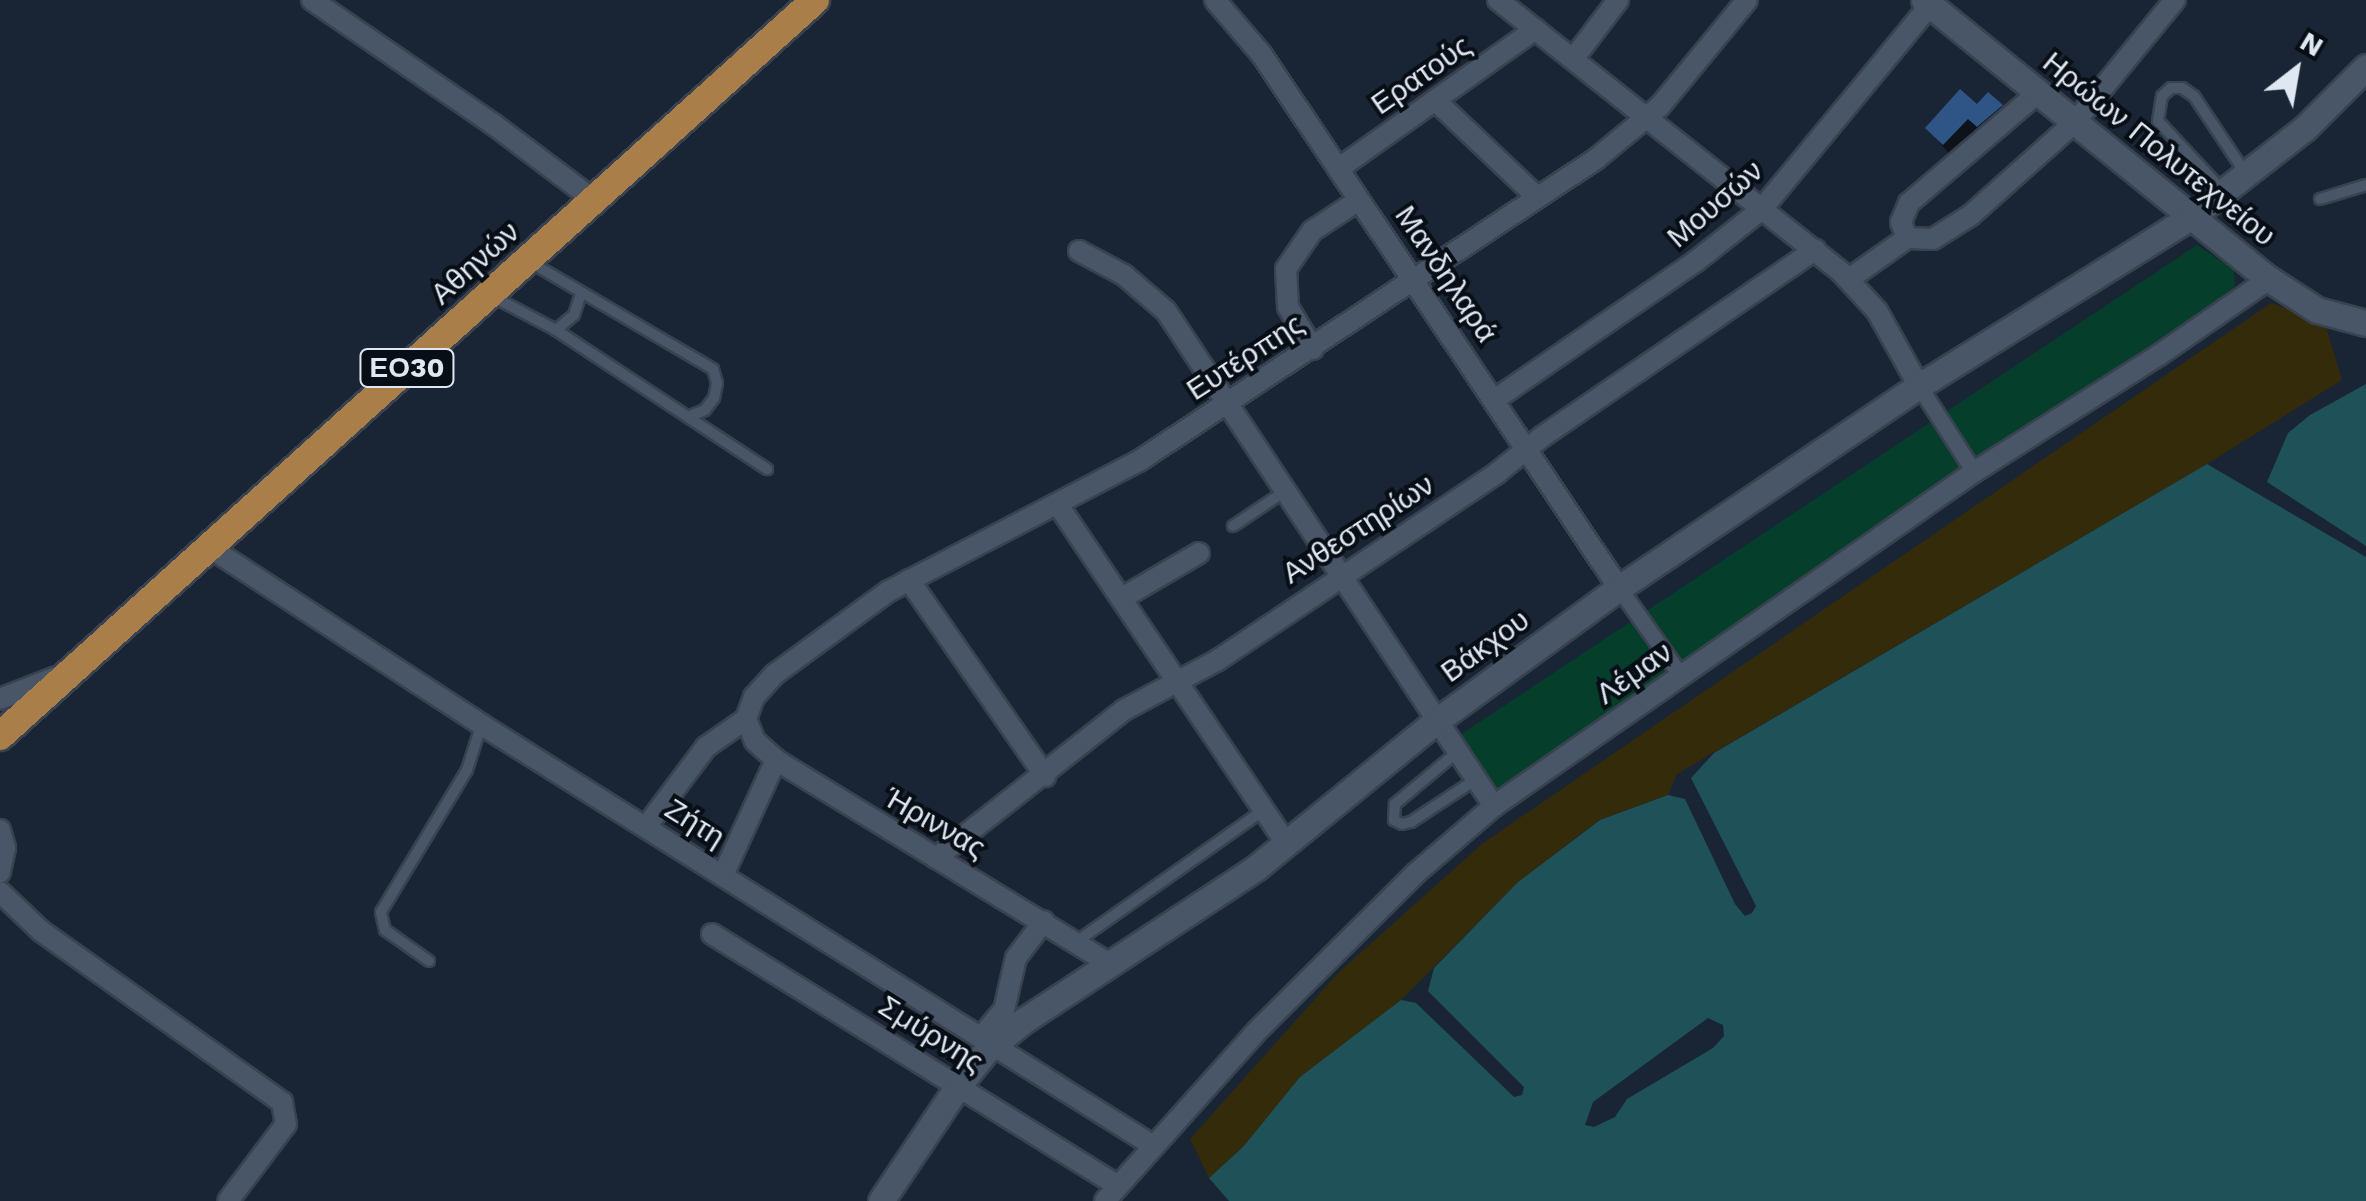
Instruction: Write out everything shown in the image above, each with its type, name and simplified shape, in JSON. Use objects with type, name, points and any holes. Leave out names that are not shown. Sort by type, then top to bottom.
[{"type":"main road","name":"Αθηνών","points":[[0,736],[815,0]]},
{"type":"street","points":[[312,0],[478,113],[594,200]]},
{"type":"street","points":[[1498,0],[1849,278],[1877,312],[1974,472]]},
{"type":"street","points":[[1574,58],[1618,0]]},
{"type":"street","name":"Ευτέρπης","points":[[746,718],[754,696],[787,664],[909,580],[1140,461],[1538,198],[1648,118],[1747,0]]},
{"type":"street","points":[[1849,278],[1907,238],[1934,239],[1971,215],[2075,122],[2173,1]]},
{"type":"street","name":"Ηρώων Πολυτεχνείου","points":[[1927,2],[2269,279],[2317,310],[2366,323]]},
{"type":"street","name":"Μουσών","points":[[1494,400],[1696,262],[1762,209],[1927,2]]},
{"type":"street","name":"Μανδηλαρά","points":[[1228,5],[1619,588]]},
{"type":"street","name":"Ερατούς","points":[[1338,169],[1536,30]]},
{"type":"street","name":"Βάκχου","points":[[881,1201],[988,1040],[1110,964],[1287,844],[1434,722],[1619,588],[1919,386],[2192,216],[2321,114],[2366,67]]},
{"type":"street","points":[[1907,238],[1900,222],[1909,203],[2038,93]]},
{"type":"street","points":[[1437,102],[1538,198]]},
{"type":"street","points":[[1313,349],[1288,307],[1286,269],[1299,244],[1312,230],[1360,200]]},
{"type":"street","points":[[1079,250],[1124,275],[1160,304],[1230,403],[1434,722],[1494,806]]},
{"type":"street","name":"Ανθεστηρίων","points":[[936,858],[1124,710],[1218,660],[1815,250]]},
{"type":"street","name":"Λέμαν","points":[[1111,1193],[1258,1030],[1416,873],[1494,806],[1974,472],[2159,355],[2269,279]]},
{"type":"street","points":[[1058,505],[1287,844]]},
{"type":"street","name":"Ζήτη","points":[[209,547],[482,725],[1152,1145]]},
{"type":"street","points":[[1122,598],[1199,554]]},
{"type":"street","points":[[909,580],[1045,776]]},
{"type":"street","points":[[1619,588],[1681,676]]},
{"type":"street","points":[[0,699],[54,678],[91,654]]},
{"type":"street","points":[[646,827],[706,747],[746,718]]},
{"type":"street","name":"Ήριννας","points":[[746,718],[754,740],[776,760],[1110,964]]},
{"type":"street","points":[[723,875],[776,760]]},
{"type":"street","points":[[0,830],[5,848],[0,872]]},
{"type":"street","points":[[0,892],[41,930],[282,1102],[286,1124],[228,1201]]},
{"type":"street","points":[[988,1040],[1004,1010],[1016,958],[1044,921]]},
{"type":"street","name":"Σμύρνης","points":[[712,934],[958,1086],[1111,1193]]},
{"type":"lane","points":[[2224,192],[2158,121],[2157,106],[2172,88],[2194,96],[2246,174]]},
{"type":"lane","points":[[2320,198],[2366,185]]},
{"type":"lane","points":[[527,260],[713,369],[717,383],[714,398],[704,410],[690,416]]},
{"type":"lane","points":[[489,294],[556,330],[766,469]]},
{"type":"lane","points":[[556,330],[574,316],[581,294]]},
{"type":"lane","points":[[1233,526],[1285,491]]},
{"type":"lane","points":[[429,962],[385,930],[381,912],[467,770],[482,725]]},
{"type":"lane","points":[[1456,753],[1395,804],[1394,820],[1402,824],[1411,822],[1476,780]]},
{"type":"lane","points":[[1076,942],[1264,810]]},
{"type":"shaded area","points":[[2197,245],[2234,270],[2235,286],[2216,302],[1953,477],[1494,800],[1454,739]]},
{"type":"shaded area","points":[[2366,384],[2366,546],[2267,482],[2288,433],[2310,415]]},
{"type":"shaded area","points":[[2207,464],[2366,557],[2366,1201],[1229,1201],[1209,1178],[1243,1147],[1300,1077],[1401,1000],[1416,1003],[1514,1097],[1522,1095],[1524,1087],[1428,991],[1434,968],[1518,882],[1600,820],[1668,795],[1685,799],[1735,904],[1745,916],[1752,913],[1756,906],[1691,778],[1714,753]]},
{"type":"sand","points":[[2271,303],[2325,323],[2342,380],[2207,464],[1677,774],[1668,795],[1599,820],[1518,882],[1401,1000],[1300,1077],[1243,1147],[1209,1178],[1190,1139],[1339,972],[1483,843]]},
{"type":"pier","points":[[1708,1018],[1723,1025],[1724,1036],[1713,1048],[1627,1099],[1615,1117],[1594,1127],[1585,1125],[1593,1102]]},
{"type":"building","points":[[1960,89],[1977,104],[1988,92],[2003,105],[1977,127],[1968,119],[1943,145],[1925,128]]}]
